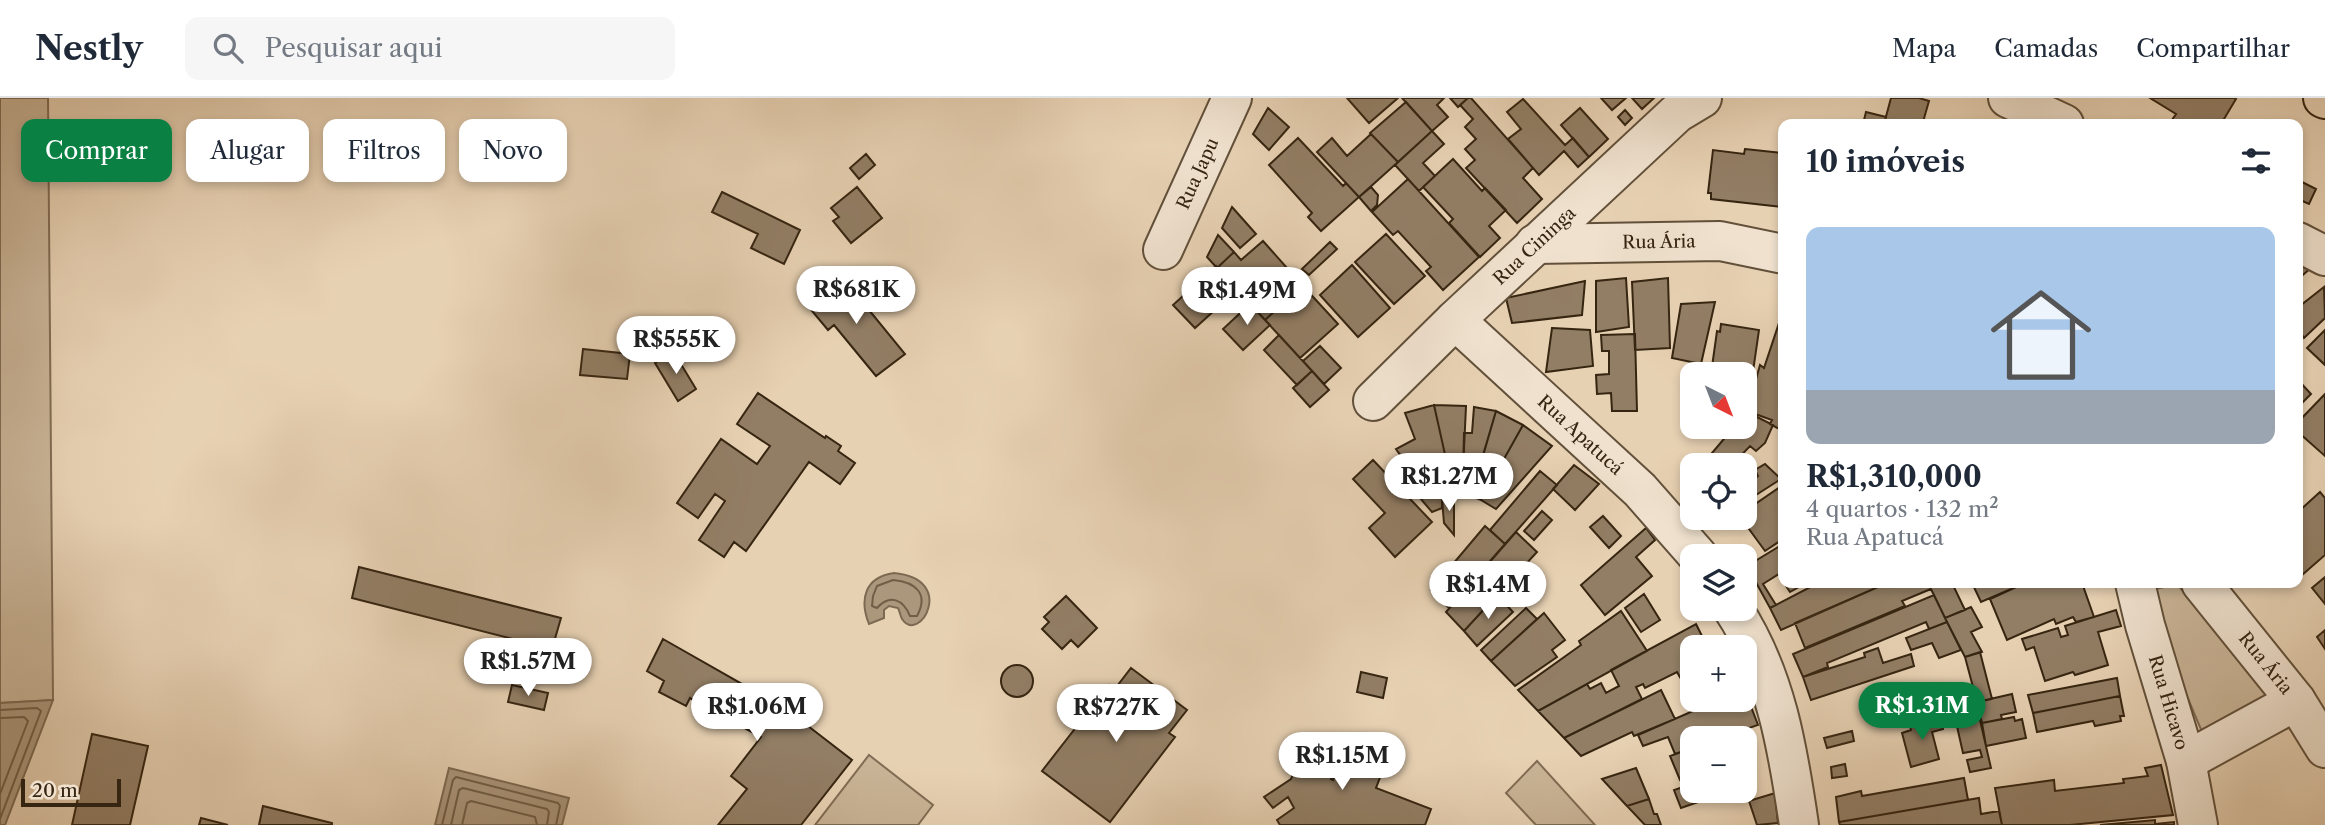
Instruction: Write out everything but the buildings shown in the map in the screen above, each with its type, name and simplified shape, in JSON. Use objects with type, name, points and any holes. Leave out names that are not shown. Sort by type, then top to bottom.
[{"type":"street","name":"Rua Japu","points":[[1163,250],[1232,98]]},
{"type":"street","name":"Rua Cininga","points":[[1373,401],[1535,244],[1677,113],[1702,98]]},
{"type":"street","points":[[2008,98],[2053,119]]},
{"type":"street","name":"Rua Ária","points":[[1535,244],[1720,241],[1778,253]]},
{"type":"street","points":[[2303,245],[2325,256]]},
{"type":"street","name":"Rua Apatucá","points":[[1455,320],[1640,490],[1687,544]]},
{"type":"street","name":"Rua Hicavo","points":[[2136,588],[2144,625],[2186,761],[2198,825]]},
{"type":"street","name":"Rua Ária","points":[[2205,588],[2296,701],[2325,748]]},
{"type":"street","points":[[1739,621],[1768,677],[1786,741],[1799,825]]},
{"type":"street","points":[[2186,761],[2296,701]]},
{"type":"shaded area","points":[[0,98],[48,98],[48,119],[21,119],[21,182],[49,182],[53,700],[0,703]]},
{"type":"shaded area","points":[[2160,588],[2180,588],[2272,696],[2205,739],[2143,592]]},
{"type":"shaded area","points":[[869,755],[933,805],[918,825],[815,825]]},
{"type":"shaded area","points":[[1537,761],[1595,825],[1536,825],[1506,793]]},
{"type":"water","points":[[894,573],[913,578],[925,586],[929,597],[924,617],[917,624],[909,625],[902,619],[898,608],[889,606],[884,610],[884,618],[869,624],[865,606],[867,591],[876,579]]},
{"type":"water","points":[[53,700],[5,825],[0,825],[0,703]]},
{"type":"water","points":[[449,768],[569,798],[562,825],[435,825]]}]
